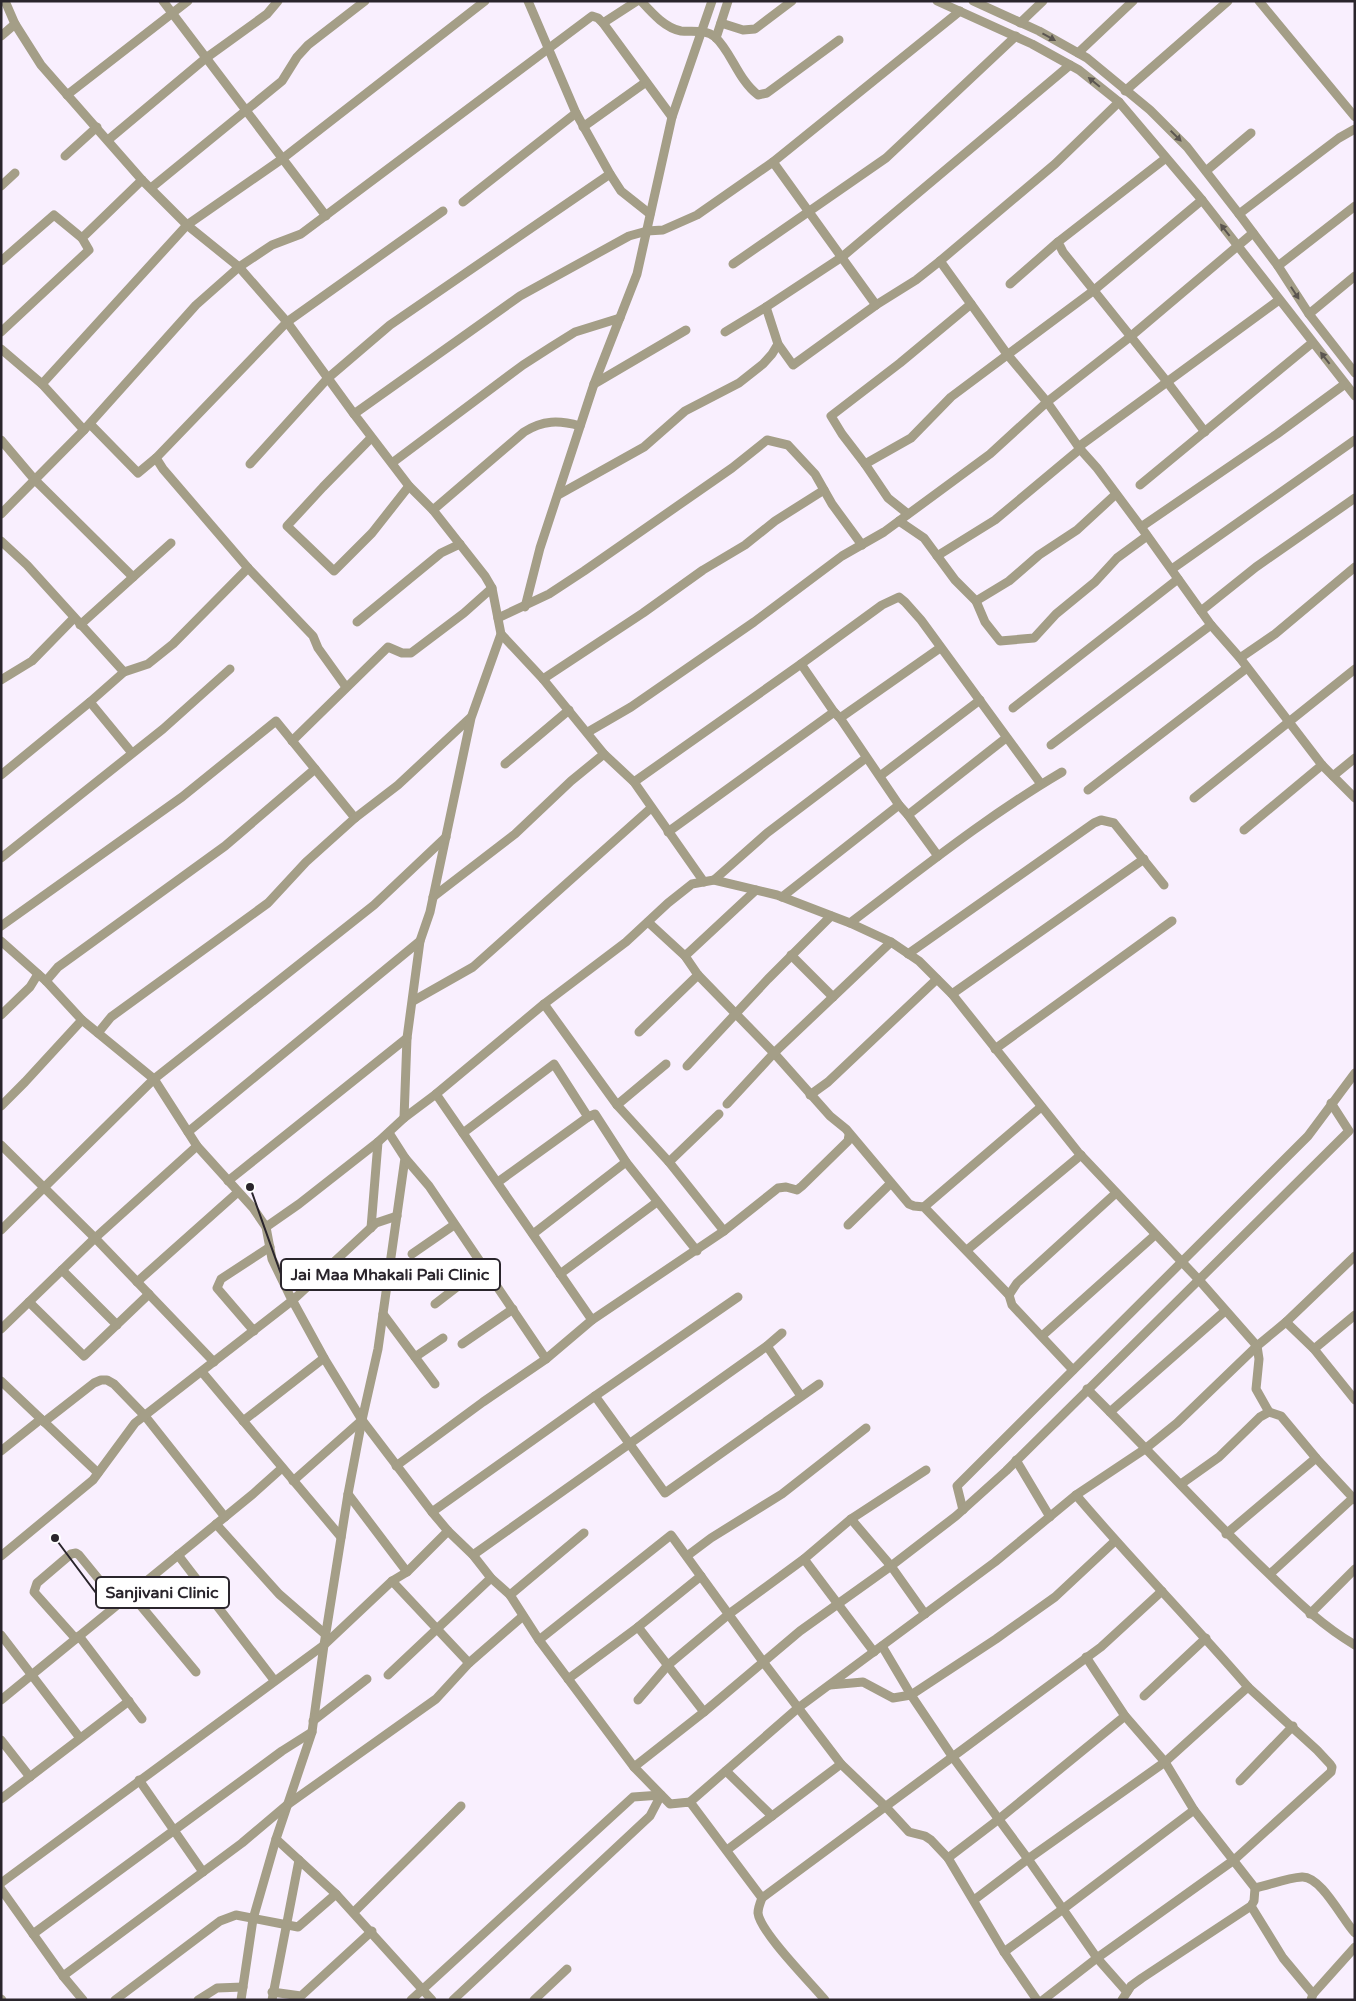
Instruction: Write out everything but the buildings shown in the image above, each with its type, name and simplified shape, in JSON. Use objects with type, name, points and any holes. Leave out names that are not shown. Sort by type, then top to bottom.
[{"type":"street","points":[[5,1],[15,24],[41,65],[142,180],[187,225],[239,267],[287,322],[371,438],[409,486],[460,544],[492,588],[501,634],[471,718],[433,897],[420,941],[407,1038],[404,1118]]},
{"type":"street","points":[[163,1],[326,216]]},
{"type":"street","points":[[67,94],[188,1]]},
{"type":"street","points":[[108,140],[206,58],[267,14],[278,1]]},
{"type":"street","points":[[151,188],[282,81],[297,56],[308,45],[365,1]]},
{"type":"street","points":[[42,384],[187,225],[282,159],[485,1]]},
{"type":"street","points":[[528,1],[583,127],[622,191],[650,214]]},
{"type":"street","points":[[603,23],[637,1]]},
{"type":"street","points":[[641,1],[668,26],[680,31],[701,31],[716,38],[750,89],[758,95],[767,93],[839,40]]},
{"type":"street","points":[[524,607],[540,548],[594,384],[637,274],[672,117],[712,1]]},
{"type":"street","points":[[716,38],[728,1]]},
{"type":"street","points":[[720,23],[743,30],[755,29],[792,1]]},
{"type":"street","points":[[938,1],[1016,36],[1070,65],[1119,102],[1202,200],[1278,300],[1355,396]]},
{"type":"street","points":[[973,1],[1087,58],[1156,116],[1187,147],[1206,171],[1278,266],[1309,314],[1353,368]]},
{"type":"street","points":[[1020,23],[1043,1]]},
{"type":"street","points":[[1078,53],[1133,1]]},
{"type":"street","points":[[1125,90],[1228,1]]},
{"type":"street","points":[[1259,1],[1355,117]]},
{"type":"street","points":[[354,414],[520,296],[620,241],[647,231],[663,230],[697,215],[774,162],[960,11]]},
{"type":"street","points":[[1,514],[87,427],[196,305],[239,267],[272,245],[301,234],[592,16],[598,18],[603,23],[672,117]]},
{"type":"street","points":[[1,36],[15,24]]},
{"type":"street","points":[[733,264],[886,158],[1016,36]]},
{"type":"street","points":[[725,332],[842,257],[1070,65]]},
{"type":"street","points":[[583,127],[646,82]]},
{"type":"street","points":[[766,307],[778,344],[793,365],[876,305],[916,280],[940,261],[1055,164],[1119,102]]},
{"type":"street","points":[[463,202],[576,113]]},
{"type":"street","points":[[65,156],[97,127]]},
{"type":"street","points":[[1239,214],[1339,138],[1355,129]]},
{"type":"street","points":[[1206,171],[1251,133]]},
{"type":"street","points":[[1010,284],[1058,242],[1166,158]]},
{"type":"street","points":[[774,162],[876,305]]},
{"type":"street","points":[[1,186],[15,173]]},
{"type":"street","points":[[250,464],[328,378],[390,325],[610,174]]},
{"type":"street","points":[[82,238],[142,180]]},
{"type":"street","points":[[865,464],[910,438],[951,397],[1093,290],[1202,200]]},
{"type":"street","points":[[1278,266],[1355,206]]},
{"type":"street","points":[[1,349],[42,384],[138,473],[156,458],[287,322],[443,211]]},
{"type":"street","points":[[1,261],[54,215],[82,238],[89,250],[1,332]]},
{"type":"street","points":[[588,732],[679,674],[754,622],[842,556],[899,521],[990,454],[1047,402],[1130,338],[1253,233]]},
{"type":"street","points":[[1058,242],[1130,338],[1168,382],[1205,432]]},
{"type":"street","points":[[940,261],[1007,354],[1047,402],[1142,527],[1211,625],[1240,658],[1322,765],[1354,798]]},
{"type":"street","points":[[1309,314],[1355,276]]},
{"type":"street","points":[[938,556],[995,520],[1081,447],[1278,300]]},
{"type":"street","points":[[908,514],[888,498],[831,416],[900,363],[970,304]]},
{"type":"street","points":[[392,463],[523,364],[551,346],[576,332],[620,318]]},
{"type":"street","points":[[594,384],[686,330]]},
{"type":"street","points":[[1140,485],[1312,343]]},
{"type":"street","points":[[558,495],[644,448],[685,411],[739,383],[763,364],[778,344]]},
{"type":"street","points":[[1142,527],[1277,434],[1344,384]]},
{"type":"street","points":[[432,510],[536,424],[549,421],[580,426]]},
{"type":"street","points":[[371,438],[287,526],[334,571],[372,533],[409,486]]},
{"type":"street","points":[[1,440],[34,479],[133,577]]},
{"type":"street","points":[[498,618],[548,594],[584,571],[732,468],[767,440],[788,445],[815,474],[832,504],[862,545]]},
{"type":"street","points":[[1172,569],[1355,440]]},
{"type":"street","points":[[156,458],[248,568],[313,636],[318,648],[346,687]]},
{"type":"street","points":[[543,679],[643,613],[703,570],[746,545],[775,520],[824,490]]},
{"type":"street","points":[[976,601],[1009,581],[1039,555],[1077,530],[1116,494]]},
{"type":"street","points":[[1201,611],[1256,567],[1355,498]]},
{"type":"street","points":[[899,521],[924,538],[955,580],[976,601],[985,622],[1000,641],[1034,638],[1056,614],[1095,582],[1117,558],[1148,536]]},
{"type":"street","points":[[1,541],[27,565],[124,672]]},
{"type":"street","points":[[1,680],[32,661],[171,543]]},
{"type":"street","points":[[358,622],[441,554],[460,544]]},
{"type":"street","points":[[1240,658],[1275,634],[1355,567]]},
{"type":"street","points":[[1,775],[124,672],[148,664],[173,644],[248,568]]},
{"type":"street","points":[[1013,708],[1178,579]]},
{"type":"street","points":[[292,741],[388,647],[402,653],[411,653],[464,614],[492,588]]},
{"type":"street","points":[[634,782],[882,605],[899,597],[921,620],[1041,784]]},
{"type":"street","points":[[1050,745],[1211,625]]},
{"type":"street","points":[[501,634],[543,679],[604,754],[634,782],[704,882]]},
{"type":"street","points":[[668,832],[817,726],[940,648]]},
{"type":"street","points":[[801,664],[899,805],[938,856]]},
{"type":"street","points":[[1088,790],[1247,668]]},
{"type":"street","points":[[1,858],[194,703],[230,669]]},
{"type":"street","points":[[1194,798],[1355,669]]},
{"type":"street","points":[[880,776],[980,700]]},
{"type":"street","points":[[90,702],[132,753]]},
{"type":"street","points":[[505,764],[568,710]]},
{"type":"street","points":[[98,1033],[110,1017],[268,903],[306,862],[355,818],[398,785],[471,718]]},
{"type":"street","points":[[1,926],[182,797],[276,721],[355,818]]},
{"type":"street","points":[[908,815],[1006,738]]},
{"type":"street","points":[[433,897],[514,834],[571,781],[604,754]]},
{"type":"street","points":[[714,880],[767,833],[866,758]]},
{"type":"street","points":[[1333,776],[1355,758]]},
{"type":"street","points":[[1244,830],[1322,765]]},
{"type":"street","points":[[46,981],[58,966],[225,846],[315,770]]},
{"type":"street","points":[[850,923],[938,856],[1041,784],[1062,772]]},
{"type":"street","points":[[782,898],[899,805]]},
{"type":"street","points":[[413,1001],[473,967],[651,808]]},
{"type":"street","points":[[908,954],[1094,823],[1102,820],[1114,823],[1164,885]]},
{"type":"street","points":[[1,1230],[154,1079],[374,905],[446,837]]},
{"type":"street","points":[[952,994],[1144,859]]},
{"type":"street","points":[[266,1226],[299,1204],[378,1142],[404,1118],[436,1094],[544,1004],[592,969],[692,884],[714,880],[782,898],[850,923],[892,942],[919,961],[952,994],[1080,1155],[1199,1280],[1257,1346],[1259,1359],[1256,1389],[1269,1412]]},
{"type":"street","points":[[685,956],[756,890]]},
{"type":"street","points":[[686,1066],[791,955],[831,916]]},
{"type":"street","points":[[995,1049],[1172,921]]},
{"type":"street","points":[[648,922],[685,956],[698,975],[774,1052],[830,1116],[846,1129],[909,1204],[924,1207],[967,1250],[1009,1295],[1012,1305],[1073,1370]]},
{"type":"street","points":[[1,941],[46,981],[82,1020],[154,1079],[197,1146],[266,1226],[272,1259],[324,1358],[362,1420],[448,1531],[473,1555],[491,1578],[510,1595],[539,1640],[634,1766],[670,1804],[690,1802],[798,1708],[995,1562],[1076,1495],[1146,1448],[1177,1423],[1355,1256]]},
{"type":"street","points":[[188,1132],[420,941]]},
{"type":"street","points":[[727,1104],[774,1052],[892,942]]},
{"type":"street","points":[[791,955],[833,997]]},
{"type":"street","points":[[1,1015],[30,986],[38,974]]},
{"type":"street","points":[[640,1032],[698,975]]},
{"type":"street","points":[[810,1095],[828,1082],[937,979]]},
{"type":"street","points":[[544,1004],[617,1105],[669,1162],[724,1231]]},
{"type":"street","points":[[1,1106],[82,1020]]},
{"type":"street","points":[[228,1181],[407,1038]]},
{"type":"street","points":[[463,1134],[554,1064],[588,1117]]},
{"type":"street","points":[[617,1105],[666,1064]]},
{"type":"street","points":[[963,1510],[957,1486],[1308,1136],[1323,1118],[1331,1103],[1353,1079]]},
{"type":"street","points":[[436,1094],[592,1320]]},
{"type":"street","points":[[634,1766],[704,1712],[800,1631],[891,1566],[963,1510],[1016,1460],[1349,1131],[1331,1103]]},
{"type":"street","points":[[924,1207],[1041,1107]]},
{"type":"street","points":[[498,1182],[588,1117],[595,1114],[626,1162],[697,1251]]},
{"type":"street","points":[[669,1162],[719,1114]]},
{"type":"street","points":[[389,1133],[405,1158],[429,1186],[546,1359]]},
{"type":"street","points":[[396,1466],[483,1402],[546,1359],[592,1320],[697,1251],[778,1188],[786,1187],[797,1190],[848,1141],[850,1135]]},
{"type":"street","points":[[371,1228],[378,1142]]},
{"type":"street","points":[[1,1145],[95,1238],[214,1362]]},
{"type":"street","points":[[1,1329],[95,1238],[197,1146]]},
{"type":"street","points":[[967,1250],[1080,1155]]},
{"type":"street","points":[[242,2000],[252,1919],[287,1805],[312,1732],[325,1634],[348,1494],[378,1349],[405,1158]]},
{"type":"street","points":[[533,1234],[626,1162]]},
{"type":"street","points":[[848,1225],[892,1183]]},
{"type":"street","points":[[137,1282],[238,1192]]},
{"type":"street","points":[[1009,1295],[1017,1284],[1116,1193]]},
{"type":"street","points":[[560,1274],[657,1202]]},
{"type":"street","points":[[1,1556],[93,1480],[135,1423],[293,1300],[376,1223],[397,1216]]},
{"type":"street","points":[[412,1254],[454,1225]]},
{"type":"street","points":[[1042,1336],[1155,1235]]},
{"type":"street","points":[[254,1330],[218,1288],[221,1279],[270,1247]]},
{"type":"street","points":[[435,1304],[484,1266]]},
{"type":"street","points":[[62,1270],[117,1324]]},
{"type":"street","points":[[29,1302],[84,1356],[149,1294]]},
{"type":"street","points":[[432,1512],[594,1396],[738,1297]]},
{"type":"street","points":[[462,1344],[513,1309]]},
{"type":"street","points":[[1110,1412],[1225,1311]]},
{"type":"street","points":[[383,1314],[435,1384]]},
{"type":"street","points":[[1314,1349],[1355,1316]]},
{"type":"street","points":[[1286,1322],[1314,1349],[1353,1395]]},
{"type":"street","points":[[473,1555],[767,1346],[782,1333]]},
{"type":"street","points":[[416,1357],[443,1338]]},
{"type":"street","points":[[767,1346],[801,1396]]},
{"type":"street","points":[[243,1421],[324,1358]]},
{"type":"street","points":[[202,1372],[341,1537]]},
{"type":"street","points":[[1,1451],[101,1380],[107,1380],[114,1384],[145,1416],[225,1517]]},
{"type":"street","points":[[1,1381],[98,1473]]},
{"type":"street","points":[[594,1396],[665,1493],[819,1384]]},
{"type":"street","points":[[1087,1389],[1181,1484],[1226,1534],[1310,1614],[1355,1646]]},
{"type":"street","points":[[1181,1484],[1219,1457],[1260,1417],[1269,1412],[1275,1412],[1281,1416],[1354,1499],[1270,1574]]},
{"type":"street","points":[[293,1481],[362,1420]]},
{"type":"street","points":[[686,1556],[710,1538],[782,1494],[866,1428]]},
{"type":"street","points":[[1226,1534],[1316,1458]]},
{"type":"street","points":[[1016,1460],[1050,1517]]},
{"type":"street","points":[[1,1700],[178,1556],[282,1468]]},
{"type":"street","points":[[638,1700],[668,1665],[729,1614],[804,1559],[851,1519],[926,1470]]},
{"type":"street","points":[[348,1494],[407,1572]]},
{"type":"street","points":[[1043,2000],[1097,1958],[1234,1860],[1331,1772],[1332,1768],[1293,1726],[1248,1687],[1206,1638],[1115,1541],[1076,1495]]},
{"type":"street","points":[[851,1519],[891,1566],[925,1614]]},
{"type":"street","points":[[216,1524],[279,1594],[325,1634]]},
{"type":"street","points":[[1,1883],[324,1645],[392,1581],[407,1572],[448,1531]]},
{"type":"street","points":[[510,1595],[584,1533]]},
{"type":"street","points":[[539,1640],[671,1535],[764,1663],[841,1764],[909,1832],[932,1840],[948,1858],[1004,1952],[1037,2000]]},
{"type":"street","points":[[829,1686],[863,1682],[893,1698],[910,1695],[996,1640],[1055,1597],[1115,1541]]},
{"type":"street","points":[[119,1604],[76,1553],[71,1554],[37,1582],[34,1592],[78,1638],[142,1719]]},
{"type":"street","points":[[178,1556],[274,1680]]},
{"type":"street","points":[[804,1559],[874,1652]]},
{"type":"street","points":[[1310,1614],[1355,1569]]},
{"type":"street","points":[[568,1679],[638,1627],[701,1576]]},
{"type":"street","points":[[388,1676],[491,1578]]},
{"type":"street","points":[[392,1581],[469,1663]]},
{"type":"street","points":[[826,2000],[781,1949],[762,1924],[758,1914],[762,1898],[1101,1647],[1162,1591]]},
{"type":"street","points":[[131,1594],[196,1672]]},
{"type":"street","points":[[63,1976],[242,1843],[287,1805],[436,1698],[469,1663],[522,1616]]},
{"type":"street","points":[[638,1627],[704,1712]]},
{"type":"street","points":[[1,1635],[80,1738]]},
{"type":"street","points":[[1144,1696],[1206,1638]]},
{"type":"street","points":[[882,1646],[910,1695],[952,1756],[1028,1858],[1097,1958],[1127,1992]]},
{"type":"street","points":[[1086,1657],[1125,1716],[1165,1762],[1194,1810],[1255,1888],[1254,1901],[1251,1906],[1131,1986],[1122,2000]]},
{"type":"street","points":[[313,1721],[367,1679]]},
{"type":"street","points":[[974,1900],[1028,1858],[1165,1762],[1248,1687]]},
{"type":"street","points":[[1,1799],[129,1701]]},
{"type":"street","points":[[948,1858],[1125,1716]]},
{"type":"street","points":[[1240,1781],[1293,1726]]},
{"type":"street","points":[[33,1934],[282,1751],[312,1732]]},
{"type":"street","points":[[1,1740],[30,1777]]},
{"type":"street","points":[[727,1850],[841,1764]]},
{"type":"street","points":[[726,1771],[772,1816]]},
{"type":"street","points":[[139,1780],[204,1872]]},
{"type":"street","points":[[410,2000],[634,1797],[662,1795]]},
{"type":"street","points":[[453,2000],[650,1816],[662,1795]]},
{"type":"street","points":[[690,1802],[762,1898]]},
{"type":"street","points":[[354,1912],[462,1806]]},
{"type":"street","points":[[1004,1952],[1064,1910],[1194,1810]]},
{"type":"street","points":[[276,1840],[354,1912],[432,2000]]},
{"type":"street","points":[[299,1860],[272,1996],[301,1996],[372,1931]]},
{"type":"street","points":[[1255,1888],[1302,1877],[1312,1879],[1320,1885],[1344,1921],[1355,1933]]},
{"type":"street","points":[[1,1889],[82,2000]]},
{"type":"street","points":[[115,2000],[220,1921],[236,1915],[298,1927],[336,1894]]},
{"type":"street","points":[[1251,1906],[1283,1958],[1312,1997],[1355,1947]]},
{"type":"street","points":[[534,2000],[567,1969]]},
{"type":"street","points":[[198,2000],[217,1988],[243,1987]]},
{"type":"place","name":"Jai Maa Mhakali Pali Clinic","points":[[250,1187]]},
{"type":"place","name":"Sanjivani Clinic","points":[[55,1538]]}]
